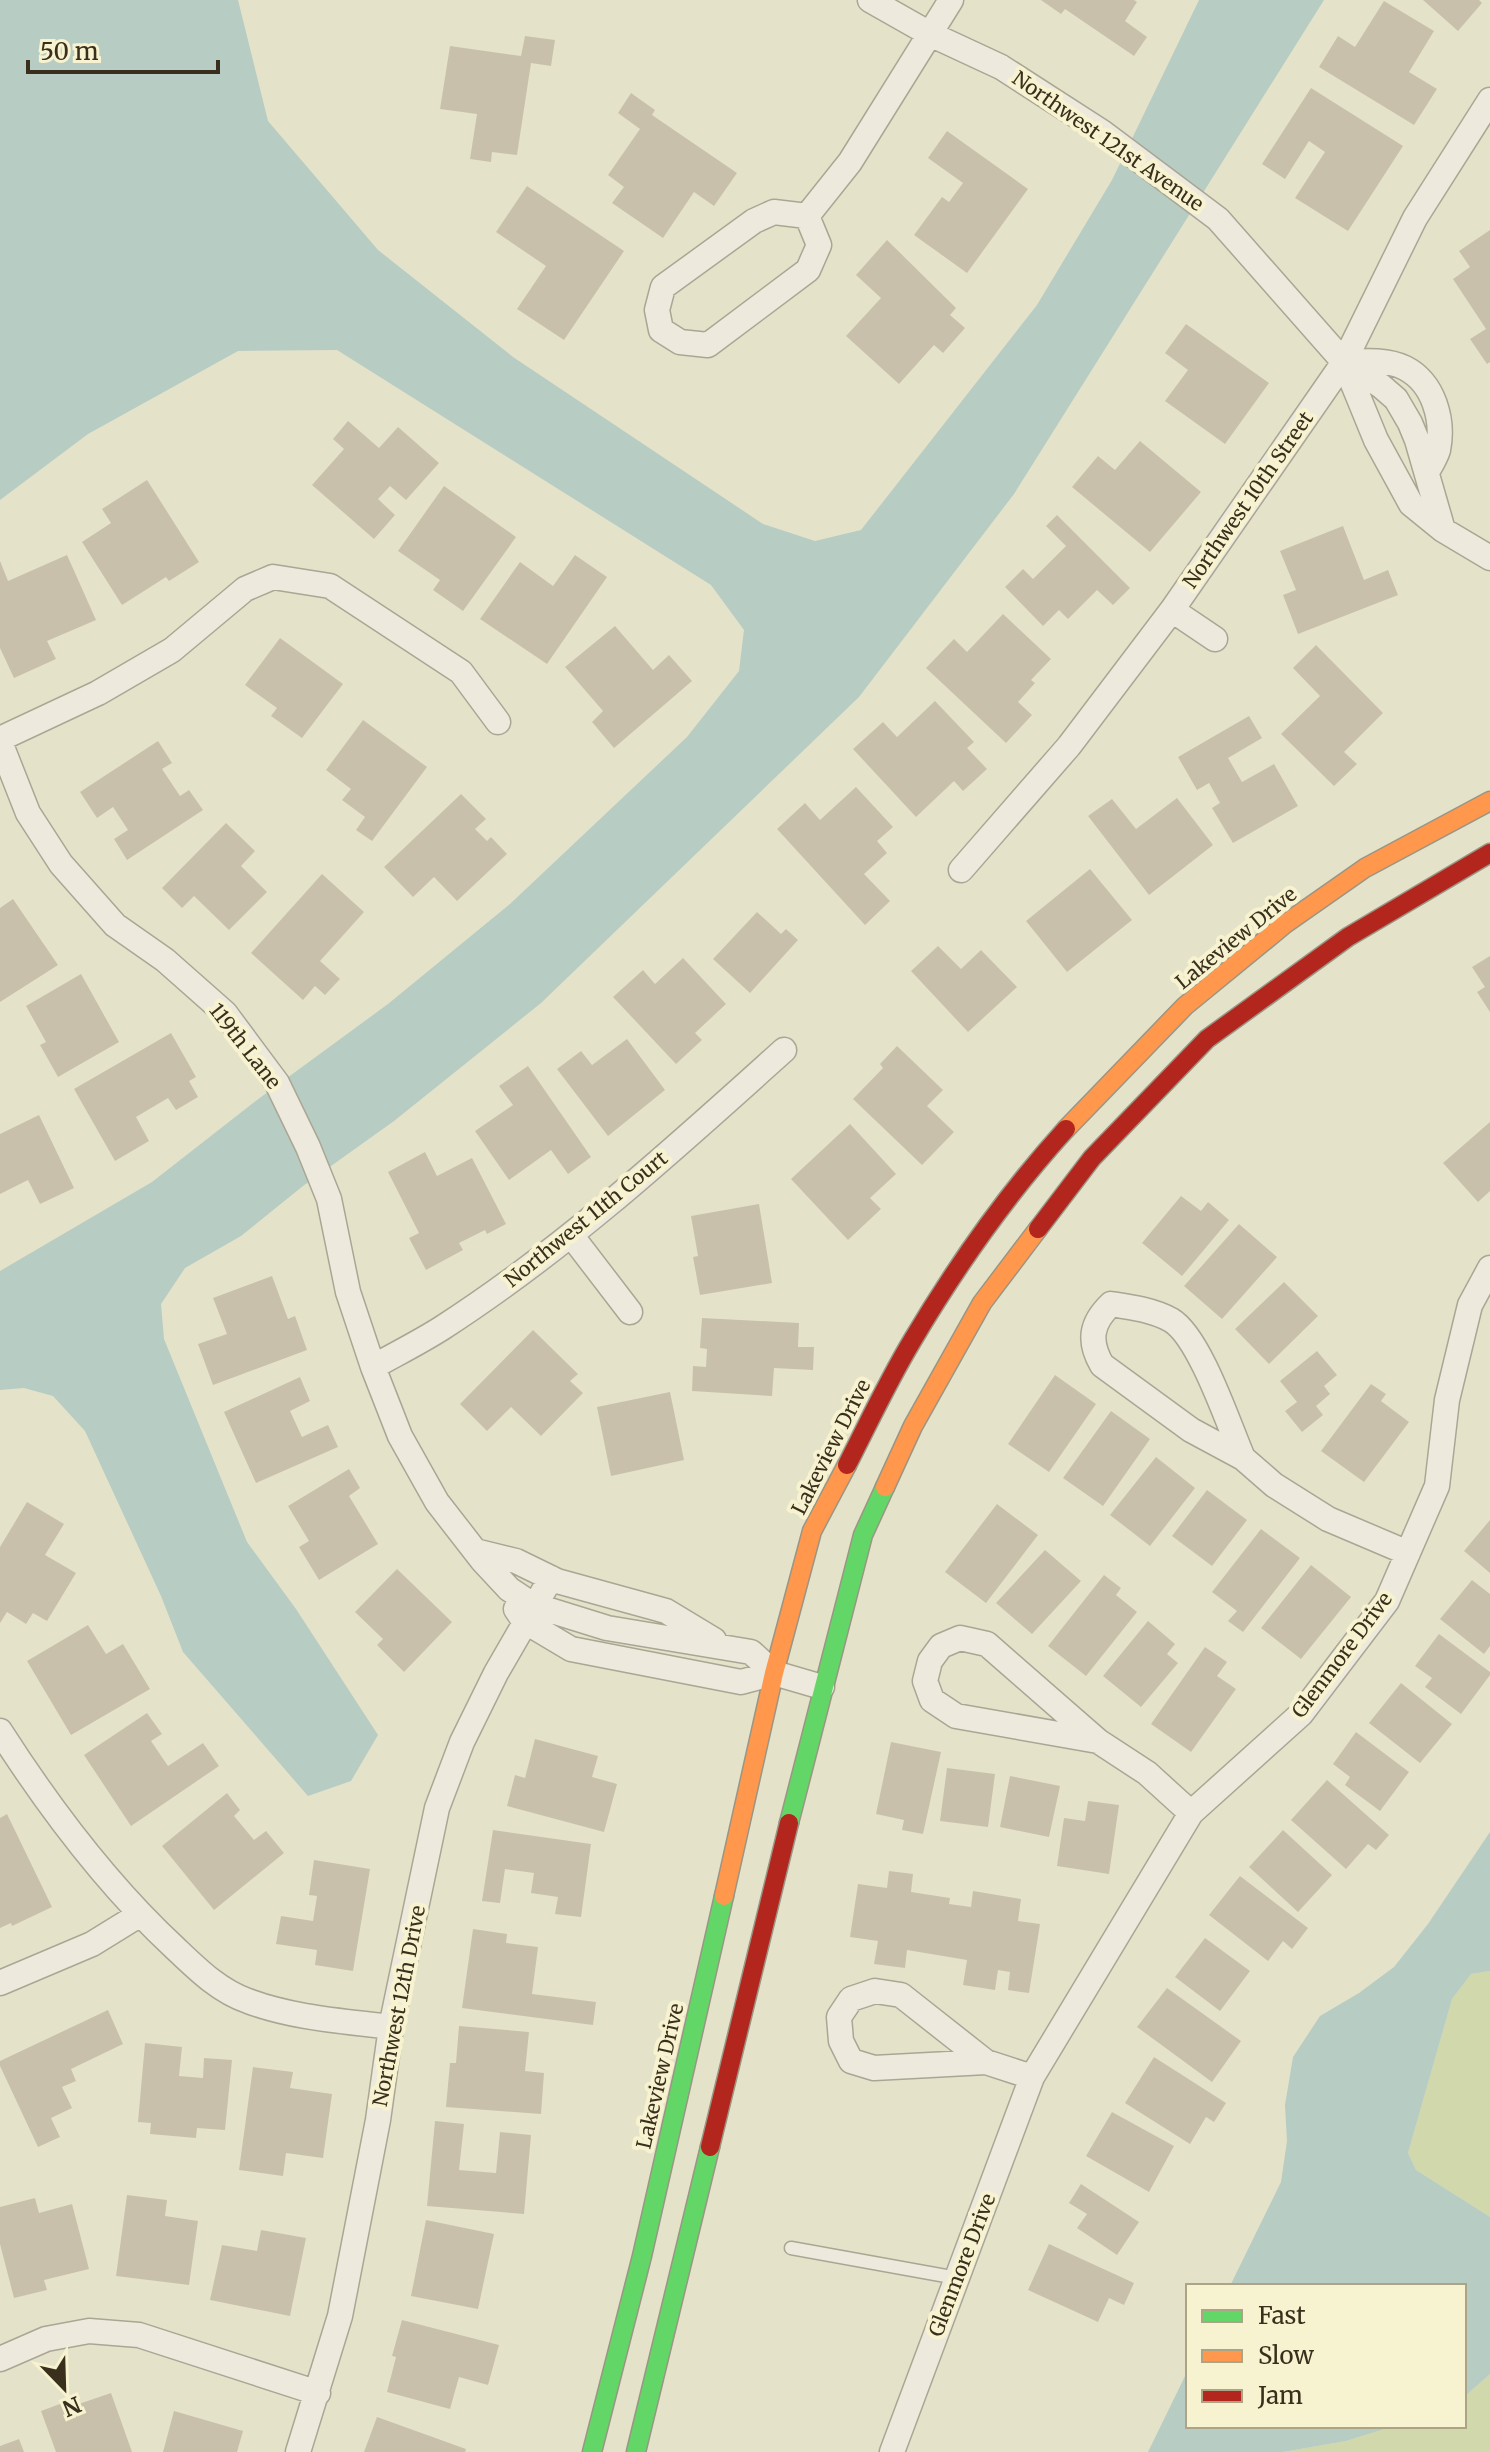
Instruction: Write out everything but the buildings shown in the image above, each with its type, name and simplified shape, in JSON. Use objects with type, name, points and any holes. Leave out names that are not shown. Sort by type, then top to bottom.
[{"type":"street","name":"Northwest 121st Avenue","points":[[870,0],[930,34],[1001,67],[1102,132],[1218,219],[1344,362],[1376,440],[1411,504],[1443,530],[1490,558]]},
{"type":"street","points":[[807,216],[850,162],[951,0]]},
{"type":"street","name":"Northwest 10th Street","points":[[961,870],[1069,746],[1172,610],[1344,362],[1415,218],[1483,129],[1490,100]]},
{"type":"street","points":[[774,212],[807,216],[819,245],[808,270],[708,345],[680,342],[661,330],[657,310],[663,287],[754,221],[774,212]]},
{"type":"street","points":[[1344,362],[1377,360],[1404,367],[1425,386],[1437,409],[1438,452],[1427,472],[1443,530]]},
{"type":"street","points":[[0,741],[98,693],[172,650],[245,589],[273,577],[330,586],[461,672],[498,722]]},
{"type":"street","points":[[1172,610],[1215,639]]},
{"type":"street","name":"119th Lane","points":[[0,741],[28,813],[61,864],[115,925],[165,960],[225,1013],[277,1083],[329,1199],[348,1292],[373,1367],[407,1449],[437,1502],[478,1556],[529,1613]]},
{"type":"street","name":"Lakeview Drive","points":[[592,2452],[642,2256],[774,1673],[812,1531],[911,1342],[973,1245],[1021,1179],[1095,1096],[1185,1006],[1285,924],[1365,868],[1490,801]]},
{"type":"street","points":[[636,2452],[822,1687],[863,1535],[913,1426],[982,1303],[1092,1158],[1207,1039],[1348,937],[1490,853]]},
{"type":"street","name":"Northwest 11th Court","points":[[373,1367],[441,1329],[571,1235],[784,1050]]},
{"type":"street","points":[[571,1235],[630,1312]]},
{"type":"street","name":"Glenmore Drive","points":[[892,2452],[1032,2077],[1191,1813],[1301,1714],[1387,1601],[1437,1486],[1447,1400],[1470,1305],[1490,1268]]},
{"type":"street","points":[[1243,1458],[1197,1351],[1173,1321],[1139,1308],[1111,1304],[1099,1316],[1093,1329],[1093,1349],[1102,1365],[1191,1430],[1243,1458],[1274,1485],[1328,1519],[1408,1553]]},
{"type":"street","points":[[478,1556],[516,1561],[551,1578],[666,1611],[726,1647]]},
{"type":"street","name":"Northwest 12th Drive","points":[[298,2452],[340,2316],[360,2217],[391,2027],[437,1808],[462,1742],[529,1613],[551,1578]]},
{"type":"street","points":[[529,1613],[571,1649],[741,1682],[774,1673]]},
{"type":"street","points":[[529,1613],[751,1652],[774,1673],[822,1687]]},
{"type":"street","points":[[1098,1741],[956,1716],[932,1700],[925,1681],[930,1661],[941,1646],[960,1638],[987,1644],[1098,1741],[1147,1773],[1191,1813]]},
{"type":"street","points":[[0,1731],[37,1790],[139,1915],[208,1980],[246,2001],[296,2015],[391,2027]]},
{"type":"street","points":[[0,1983],[92,1944],[139,1915]]},
{"type":"street","points":[[986,2062],[874,2068],[851,2061],[841,2041],[839,2017],[851,1999],[875,1991],[901,1995],[986,2062],[1032,2077]]},
{"type":"street","points":[[0,2359],[46,2339],[89,2331],[139,2335],[318,2393]]},
{"type":"lane","points":[[791,2248],[957,2278]]},
{"type":"green space","points":[[1490,1971],[1490,2217],[1416,2170],[1408,2153],[1452,1999],[1471,1974]]},
{"type":"green space","points":[[1490,2374],[1490,2452],[1283,2452],[1346,2441],[1388,2428],[1466,2428],[1466,2395]]},
{"type":"shaded area","points":[[0,0],[238,0],[268,121],[378,250],[513,357],[763,524],[815,541],[861,530],[1037,305],[1112,180],[1199,0],[1324,0],[1014,494],[859,697],[541,1003],[394,1121],[303,1186],[241,1236],[185,1268],[161,1304],[164,1339],[247,1542],[296,1609],[378,1735],[351,1781],[308,1796],[183,1652],[161,1596],[85,1431],[53,1396],[24,1388],[0,1390],[0,1271],[152,1182],[388,1004],[510,904],[687,737],[739,671],[744,630],[711,585],[337,350],[238,351],[88,434],[0,500]]},
{"type":"shaded area","points":[[1490,1832],[1490,1971],[1471,1974],[1452,1999],[1408,2153],[1416,2170],[1490,2217],[1490,2374],[1466,2395],[1466,2284],[1231,2284],[1281,2182],[1287,2141],[1285,2105],[1293,2057],[1320,2016],[1394,1967],[1428,1924]]},
{"type":"shaded area","points":[[1186,2374],[1186,2428],[1388,2428],[1346,2441],[1283,2452],[1148,2452]]},
{"type":"traffic: fast","points":[[789,1823],[863,1535],[885,1487]]},
{"type":"traffic: fast","points":[[592,2452],[642,2256],[724,1896]]},
{"type":"traffic: fast","points":[[636,2452],[710,2147]]},
{"type":"traffic: slow","points":[[1066,1129],[1185,1006],[1285,924],[1365,868],[1490,801]]},
{"type":"traffic: slow","points":[[885,1487],[913,1426],[982,1303],[1038,1229]]},
{"type":"traffic: slow","points":[[724,1896],[774,1673],[812,1531],[847,1465]]},
{"type":"traffic: jam","points":[[1038,1229],[1092,1158],[1207,1039],[1348,937],[1490,853]]},
{"type":"traffic: jam","points":[[847,1465],[903,1356],[947,1285],[1003,1205],[1066,1129]]},
{"type":"traffic: jam","points":[[710,2147],[789,1823]]}]
